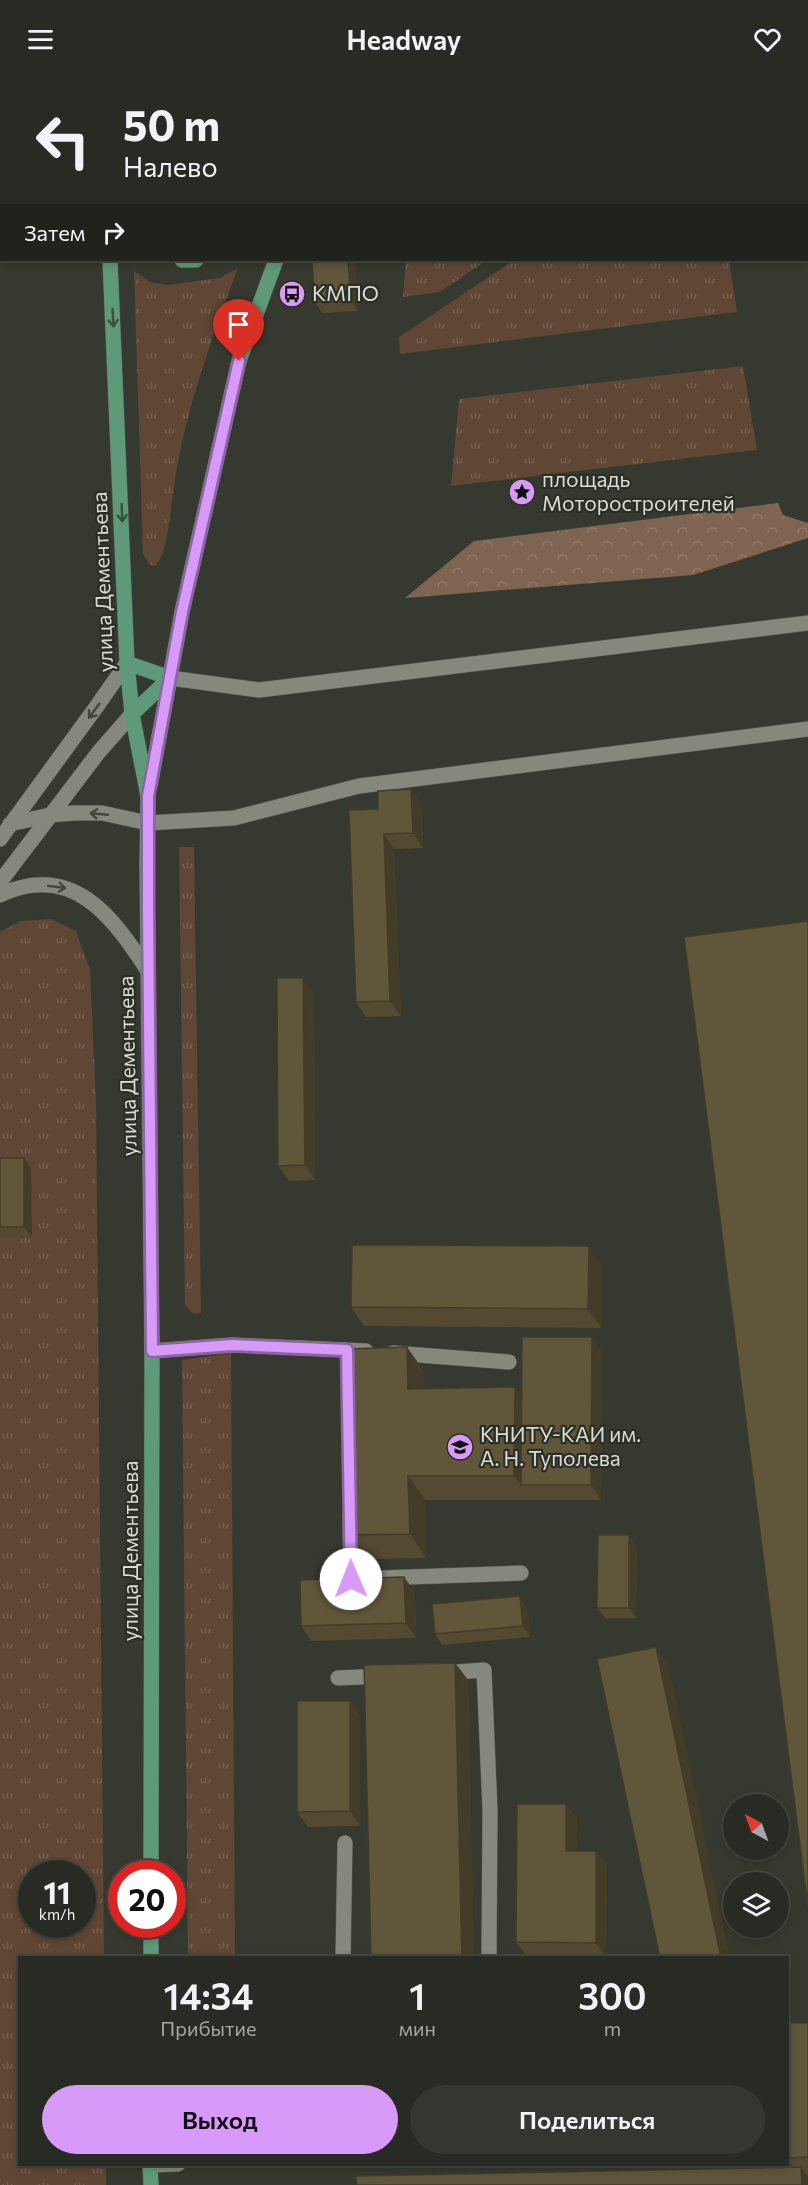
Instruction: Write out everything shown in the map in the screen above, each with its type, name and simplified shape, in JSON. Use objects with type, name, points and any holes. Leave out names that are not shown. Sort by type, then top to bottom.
[{"type":"main road","name":"улица Дементьева","points":[[110,261],[127,663],[132,714],[148,796],[152,1351],[151,1860]]},
{"type":"main road","points":[[148,796],[182,612],[239,361],[276,261]]},
{"type":"main road","points":[[127,663],[170,678]]},
{"type":"main road","points":[[132,714],[170,678]]},
{"type":"main road","points":[[151,1938],[151,1956]]},
{"type":"main road","points":[[150,2166],[151,2185]]},
{"type":"street","points":[[170,678],[259,690],[808,623]]},
{"type":"street","points":[[0,839],[127,663]]},
{"type":"street","points":[[0,882],[98,753],[132,714]]},
{"type":"street","points":[[10,824],[50,815],[102,813],[148,823],[234,818],[359,786],[808,729]]},
{"type":"street","points":[[0,895],[15,888],[34,885],[60,886],[81,894],[102,909],[117,926],[148,971]]},
{"type":"street","points":[[152,1351],[232,1345],[347,1356],[443,1355],[509,1362]]},
{"type":"street","points":[[349,1499],[351,1579],[521,1573]]},
{"type":"street","points":[[428,1673],[483,1670],[490,1810],[489,1956]]},
{"type":"street","points":[[338,1678],[394,1675]]},
{"type":"street","points":[[343,1956],[345,1843]]},
{"type":"green space","points":[[406,261],[486,261],[440,292],[403,297]]},
{"type":"green space","points":[[513,261],[729,261],[737,312],[400,354],[399,337]]},
{"type":"green space","points":[[238,268],[193,398],[180,452],[163,553],[157,564],[153,566],[148,563],[143,554],[134,271],[150,282],[167,285],[220,278]]},
{"type":"green space","points":[[743,366],[757,450],[451,486],[459,399]]},
{"type":"green space","points":[[778,503],[783,515],[808,523],[808,538],[693,575],[405,598],[474,541]]},
{"type":"green space","points":[[179,847],[194,847],[201,1313],[194,1314],[185,1305]]},
{"type":"green space","points":[[51,919],[76,931],[90,970],[96,1102],[104,1956],[18,1956],[18,2166],[106,2166],[106,2185],[0,2185],[0,932],[21,921]]},
{"type":"green space","points":[[231,1353],[235,1956],[188,1956],[182,1360]]},
{"type":"building","points":[[312,261],[348,261],[351,300],[315,302]]},
{"type":"building","points":[[411,789],[413,833],[384,834],[390,1001],[356,1002],[349,810],[378,809],[378,791]]},
{"type":"building","points":[[808,921],[808,1907],[684,937]]},
{"type":"building","points":[[277,978],[303,978],[305,1165],[278,1166]]},
{"type":"building","points":[[0,1158],[24,1158],[24,1227],[0,1227]]},
{"type":"building","points":[[352,1245],[589,1246],[588,1309],[351,1307]]},
{"type":"building","points":[[522,1337],[592,1337],[591,1485],[521,1485]]},
{"type":"building","points":[[407,1347],[408,1389],[515,1387],[514,1476],[408,1476],[410,1534],[349,1535],[345,1349]]},
{"type":"building","points":[[598,1535],[629,1535],[629,1608],[597,1608]]},
{"type":"building","points":[[404,1577],[406,1623],[301,1626],[300,1580]]},
{"type":"building","points":[[520,1596],[523,1626],[435,1634],[432,1604]]},
{"type":"building","points":[[656,1647],[721,1956],[660,1956],[597,1659]]},
{"type":"building","points":[[455,1663],[462,1956],[371,1956],[364,1665]]},
{"type":"building","points":[[297,1701],[350,1701],[350,1811],[297,1812]]},
{"type":"building","points":[[517,1804],[566,1804],[566,1851],[596,1851],[596,1943],[516,1942]]},
{"type":"building","points":[[789,2023],[808,2023],[808,2157],[789,2158]]},
{"type":"building","points":[[801,2167],[802,2185],[357,2185],[356,2176]]},
{"type":"place","name":"КМПО","points":[[292,294]]},
{"type":"place","name":"площадь Моторостроителей","points":[[522,492]]},
{"type":"place","name":"КНИТУ-КАИ им. А. Н. Туполева","points":[[460,1447]]},
{"type":"route","points":[[239,361],[182,612],[148,796],[152,1351],[232,1345],[347,1350],[351,1579]]}]
